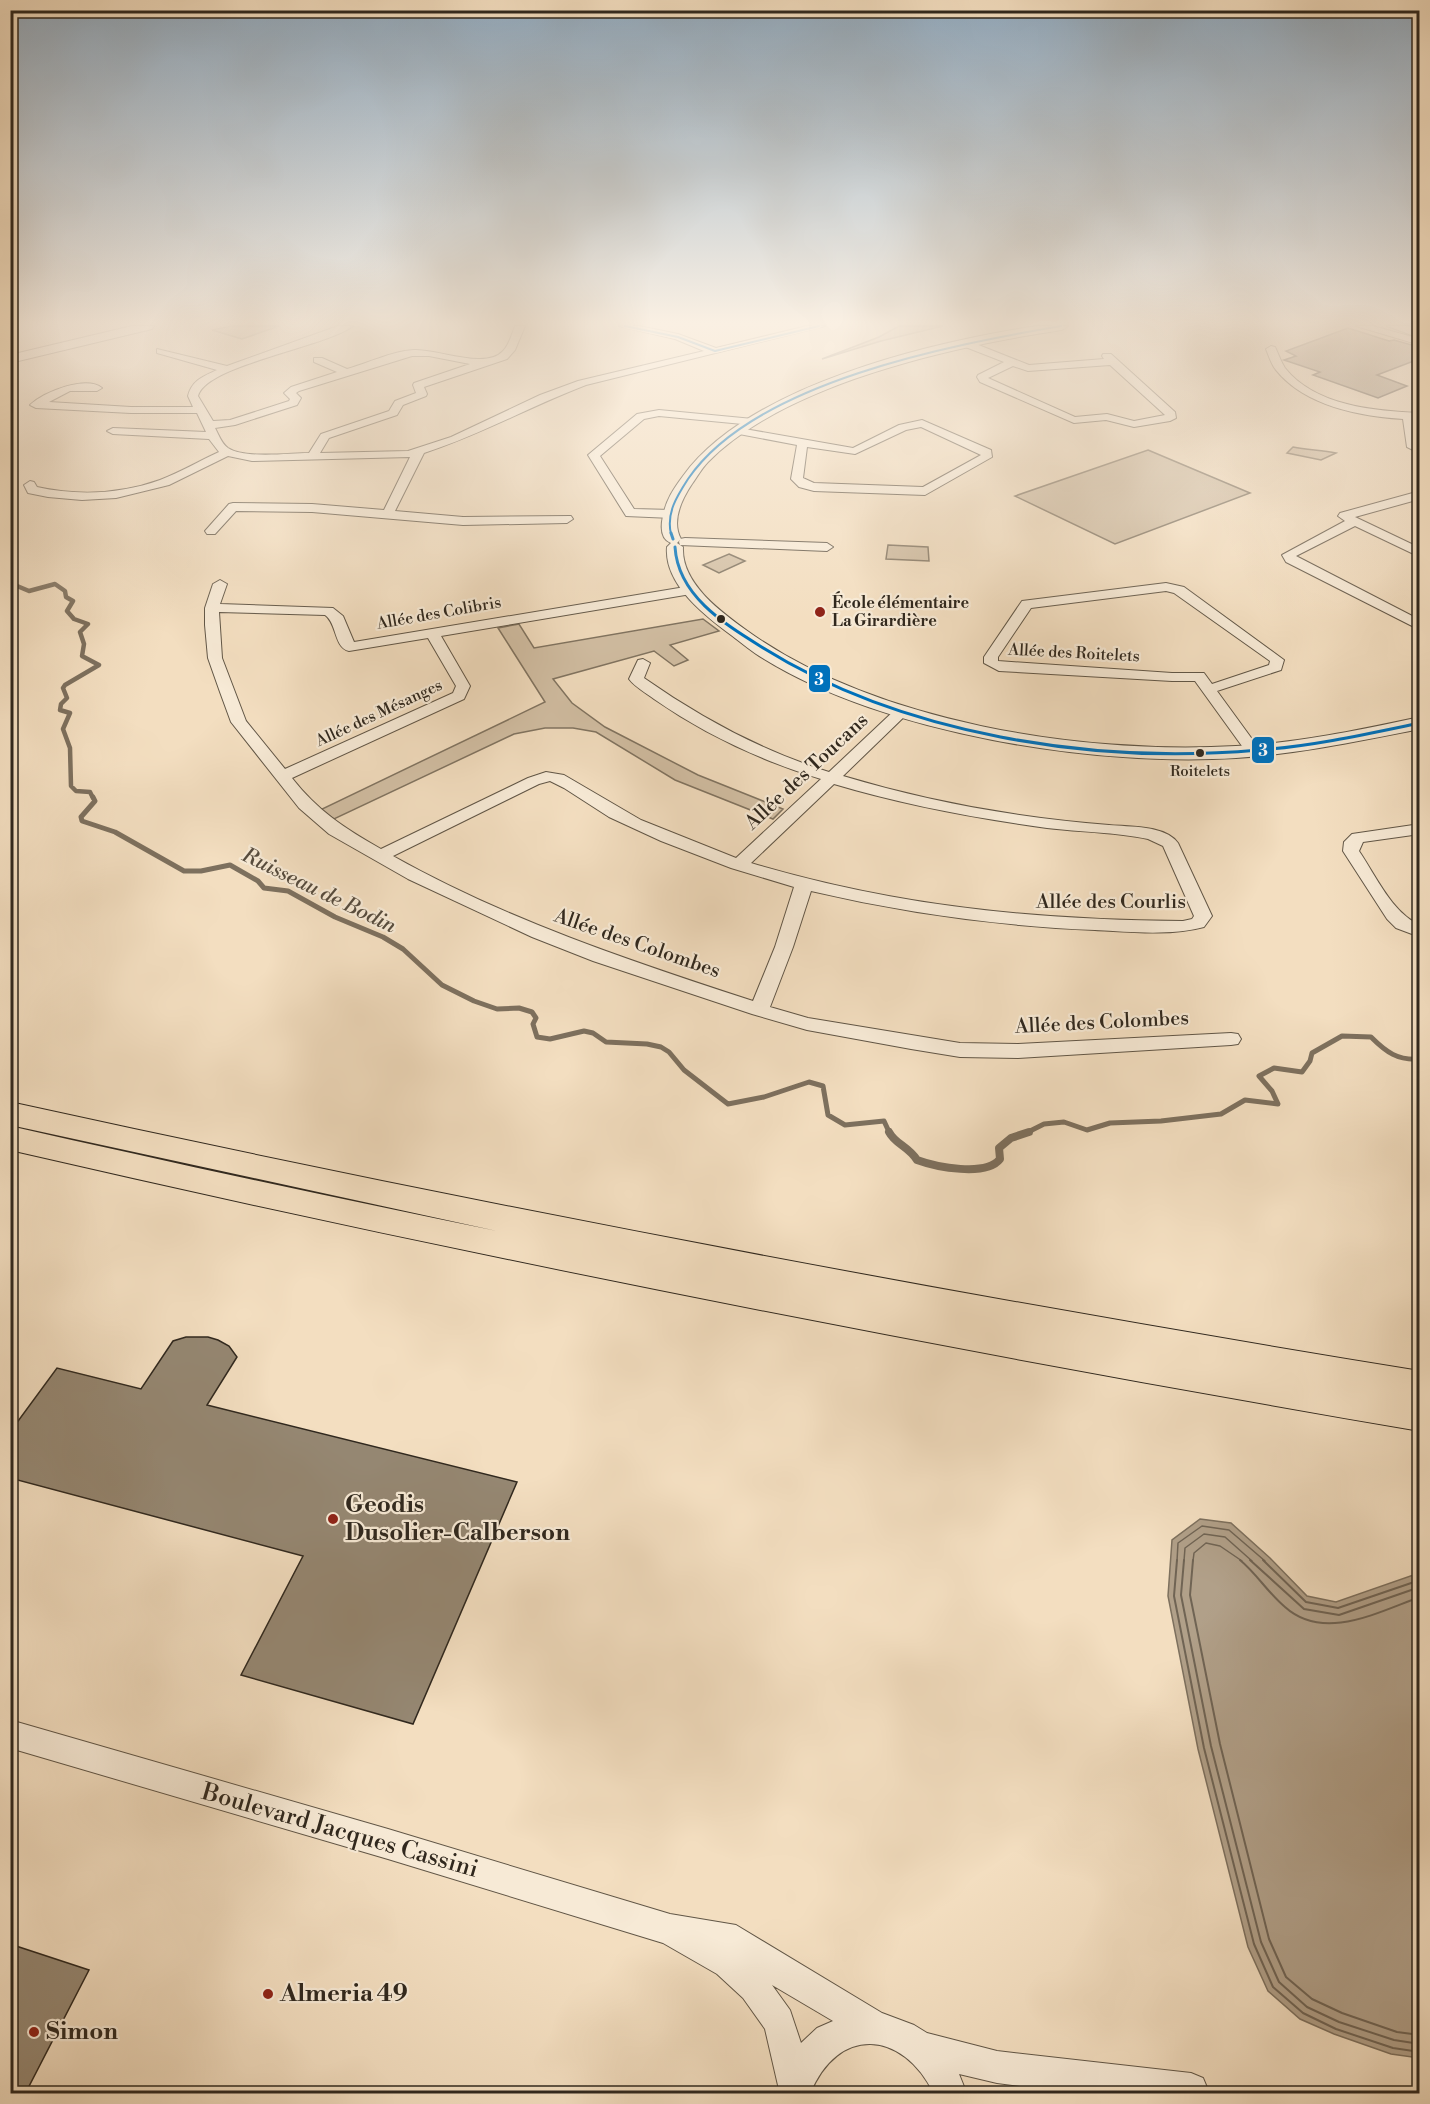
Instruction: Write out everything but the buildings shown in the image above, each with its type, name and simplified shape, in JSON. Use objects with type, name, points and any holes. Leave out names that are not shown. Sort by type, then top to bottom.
[{"type":"highway","points":[[10,1113],[276,1172],[657,1250],[959,1308],[1419,1387]]},
{"type":"highway","points":[[10,1138],[291,1201],[625,1271],[955,1334],[1419,1415]]},
{"type":"street","points":[[208,424],[215,443],[228,452],[252,457],[312,457],[414,453],[455,439],[486,424]]},
{"type":"street","points":[[113,431],[211,430],[228,424]]},
{"type":"street","points":[[312,457],[325,436],[360,424]]},
{"type":"street","points":[[632,424],[594,455],[630,513],[672,514]]},
{"type":"street","points":[[750,424],[708,452],[682,484],[672,514],[670,535],[678,542],[827,547]]},
{"type":"street","points":[[739,431],[844,451],[855,451],[903,427],[916,424]]},
{"type":"street","points":[[804,443],[801,448],[797,479],[814,487],[925,491],[986,457],[987,452],[925,424]]},
{"type":"street","points":[[1415,424],[1417,451]]},
{"type":"street","points":[[30,485],[32,490],[65,497],[85,497],[127,490],[165,482],[228,452]]},
{"type":"street","points":[[383,514],[414,453]]},
{"type":"street","points":[[1419,495],[1349,519],[1288,555],[1291,559],[1419,626]]},
{"type":"street","points":[[211,531],[233,507],[312,507],[463,521],[567,519]]},
{"type":"street","points":[[1349,519],[1419,553]]},
{"type":"street","points":[[678,542],[674,555],[678,568],[691,590],[735,631],[769,655],[819,680],[902,711],[962,727],[1059,744],[1195,753],[1315,743],[1419,723]]},
{"type":"street","name":"Allée des Colombes","points":[[220,584],[212,608],[215,658],[239,722],[281,777],[319,818],[380,856],[449,892],[538,933],[610,961],[759,1010],[817,1026],[960,1050],[1018,1051],[1231,1039]]},
{"type":"street","name":"Allée des Roitelets","points":[[1210,689],[1276,667],[1277,660],[1189,595],[1166,587],[1027,603],[991,657],[991,663],[999,667],[1172,677],[1199,676],[1252,750]]},
{"type":"street","name":"Allée des Colibris","points":[[349,647],[691,590]]},
{"type":"street","points":[[212,608],[328,611],[336,616],[356,662]]},
{"type":"street","name":"Allée des Mésanges","points":[[281,777],[459,696],[463,686],[432,633]]},
{"type":"street","points":[[643,663],[636,679],[677,708],[745,744],[833,777]]},
{"type":"street","name":"Allée des Toucans","points":[[740,864],[902,711]]},
{"type":"street","name":"Allée des Courlis","points":[[380,856],[527,784],[551,776],[562,780],[623,817],[676,842],[804,884],[923,909],[1039,924],[1183,926],[1198,923],[1203,916],[1170,843],[1161,837],[1148,833],[1103,830],[976,813],[910,799],[833,777]]},
{"type":"street","points":[[1419,829],[1358,838],[1352,842],[1351,851],[1392,915],[1402,924],[1419,932]]},
{"type":"street","points":[[759,1010],[784,947],[804,884]]},
{"type":"street","name":"Boulevard Jacques Cassini","points":[[10,1734],[388,1844],[670,1930],[736,1941],[782,1973],[874,2027]]},
{"type":"street","name":"Boulevard Jacques Cassini","points":[[670,1930],[728,1963],[754,1987],[779,2021],[795,2090]]},
{"type":"street","points":[[795,2090],[808,2060],[826,2041],[849,2030],[874,2027],[899,2033],[922,2048],[941,2071],[951,2094]]},
{"type":"street","points":[[922,2048],[997,2067],[1197,2092]]},
{"type":"street","points":[[1150,2094],[1197,2092]]},
{"type":"shaded area","points":[[1293,447],[1336,453],[1321,460],[1287,453]]},
{"type":"shaded area","points":[[1148,450],[1250,493],[1115,544],[1015,496]]},
{"type":"shaded area","points":[[888,545],[928,547],[929,561],[886,559]]},
{"type":"shaded area","points":[[729,554],[745,561],[719,573],[703,565]]},
{"type":"shaded area","points":[[703,619],[719,631],[670,645],[688,660],[674,666],[654,651],[553,679],[572,703],[605,727],[698,775],[783,809],[773,819],[675,780],[596,732],[573,728],[545,728],[514,734],[334,819],[320,810],[545,702],[498,628],[519,624],[534,648]]},
{"type":"water","points":[[1200,1519],[1231,1523],[1307,1596],[1336,1602],[1419,1573],[1419,2058],[1391,2054],[1300,2019],[1268,1991],[1248,1947],[1198,1749],[1168,1596],[1172,1540]]},
{"type":"waterway","name":"Ruisseau de Bodin","points":[[10,583],[29,591],[55,584],[65,591],[66,597],[73,601],[67,611],[74,619],[88,624],[80,632],[84,644],[82,656],[99,665],[65,685],[63,688],[67,698],[61,704],[60,710],[70,713],[63,729],[70,748],[71,786],[76,791],[90,792],[93,798]]},
{"type":"waterway","name":"Ruisseau de Bodin","points":[[93,797],[95,801],[81,817],[82,821],[115,832],[184,871],[201,871],[230,865],[258,881],[264,888],[288,891],[335,917],[383,937],[403,949],[442,985],[474,1001],[497,1009],[519,1008],[532,1012],[536,1018],[533,1024],[537,1037],[550,1039],[584,1031],[593,1033],[606,1042],[661,1047],[669,1052],[684,1070],[728,1104],[764,1097],[809,1082],[823,1086],[828,1115],[845,1125],[884,1121],[889,1132]]},
{"type":"waterway","name":"Ruisseau de Bodin","points":[[1026,1133],[1044,1124],[1064,1122],[1087,1130],[1110,1123],[1161,1121],[1221,1114],[1245,1100],[1278,1104],[1272,1091],[1259,1076],[1274,1068],[1302,1072],[1310,1061],[1312,1053],[1342,1036],[1371,1037],[1399,1057],[1420,1059]]},
{"type":"waterway","name":"Ruisseau de Bodin","points":[[889,1132],[917,1160],[960,1169],[984,1168],[993,1164],[1000,1159],[999,1148],[1011,1138],[1026,1133]]},
{"type":"transit line","name":"3","points":[[673,539],[670,532],[670,518],[681,490],[703,459],[749,424]]},
{"type":"transit line","name":"3","points":[[675,547],[680,574],[687,586],[707,608],[741,634],[792,666],[850,693],[912,715],[978,731],[1044,743],[1111,750],[1175,753],[1236,752],[1328,741],[1420,723]]},
{"type":"place","name":"École élémentaire La Girardière","points":[[820,612]]},
{"type":"place","name":"Roitelets","points":[[1200,753]]},
{"type":"place","name":"Geodis Dusolier-Calberson","points":[[333,1519]]},
{"type":"place","name":"Almeria 49","points":[[268,1994]]},
{"type":"place","name":"Simon","points":[[34,2032]]}]
